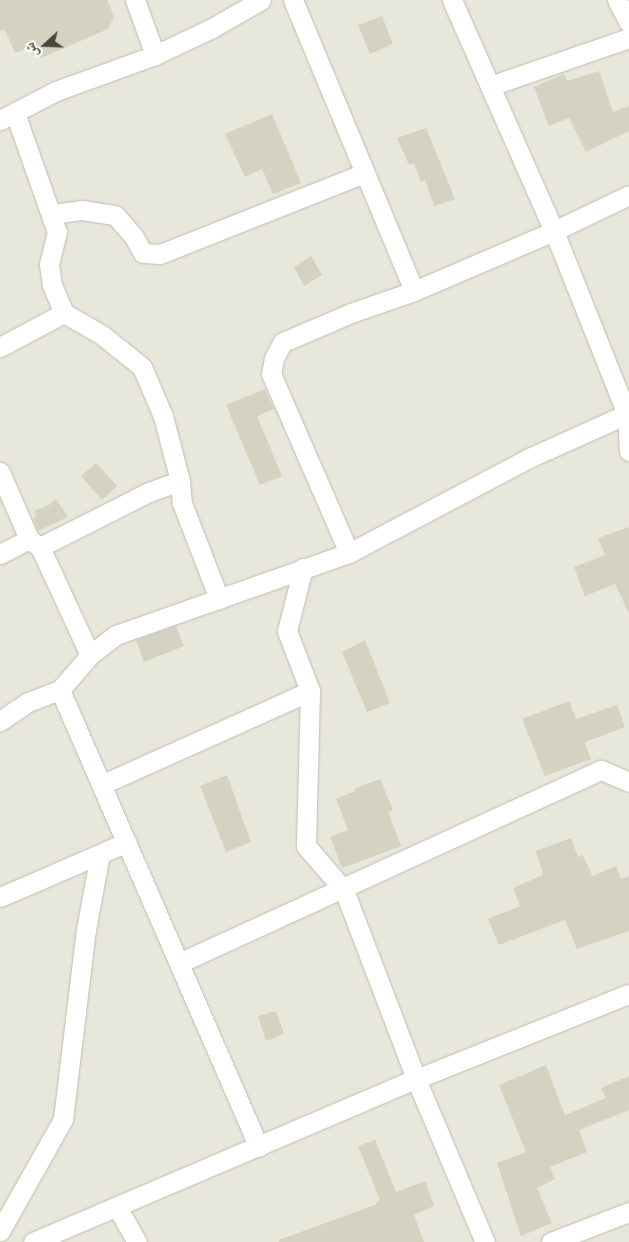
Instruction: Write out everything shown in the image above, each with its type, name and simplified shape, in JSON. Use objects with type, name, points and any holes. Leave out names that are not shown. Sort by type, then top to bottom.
[{"type":"street","points":[[135,0],[155,54]]},
{"type":"street","points":[[219,599],[182,503],[180,481],[163,416],[142,367],[102,335],[64,313],[52,285],[49,264],[58,232],[53,214],[8,116],[56,91],[155,54],[212,28],[261,0]]},
{"type":"street","points":[[293,0],[414,291]]},
{"type":"street","points":[[452,0],[554,231],[628,414],[629,451]]},
{"type":"street","points":[[617,0],[629,23]]},
{"type":"street","points":[[490,86],[629,38]]},
{"type":"street","points":[[53,214],[82,210],[115,215],[134,237],[143,253],[160,254],[365,173]]},
{"type":"street","points":[[349,553],[271,374],[274,358],[283,342],[351,313],[414,291],[554,231],[629,194]]},
{"type":"street","points":[[0,347],[64,313]]},
{"type":"street","points":[[0,721],[28,702],[60,690],[90,655],[116,635],[349,553],[529,458],[628,414]]},
{"type":"street","points":[[0,472],[90,655]]},
{"type":"street","points":[[0,554],[35,543],[149,492],[180,481]]},
{"type":"street","points":[[303,568],[287,631],[310,691],[306,846],[344,890],[416,1079],[484,1242]]},
{"type":"street","points":[[60,690],[259,1147]]},
{"type":"street","points":[[102,784],[310,691]]},
{"type":"street","points":[[180,963],[344,890],[601,770],[629,782]]},
{"type":"street","points":[[0,897],[127,842]]},
{"type":"street","points":[[0,1231],[63,1119],[86,930],[100,854]]},
{"type":"street","points":[[33,1242],[416,1079],[629,994]]},
{"type":"street","points":[[117,1207],[137,1242]]},
{"type":"street","points":[[552,1242],[629,1213]]},
{"type":"shaded area","points":[[0,0],[629,0],[629,1242],[0,1242]]},
{"type":"building","points":[[0,0],[107,0],[114,17],[108,29],[41,58],[40,54],[34,57],[30,48],[15,53],[5,30],[0,31]]},
{"type":"building","points":[[382,16],[393,44],[370,54],[358,25]]},
{"type":"building","points":[[599,71],[613,112],[629,106],[629,131],[586,152],[569,118],[549,126],[534,87],[564,74],[567,81]]},
{"type":"building","points":[[272,114],[301,183],[273,194],[262,169],[245,177],[225,134]]},
{"type":"building","points":[[426,128],[455,199],[434,206],[425,180],[421,182],[414,163],[409,165],[397,138]]},
{"type":"building","points":[[311,256],[322,275],[304,286],[294,267]]},
{"type":"building","points":[[265,389],[274,409],[257,416],[282,476],[260,485],[226,405]]},
{"type":"building","points":[[96,463],[117,486],[102,500],[81,476]]},
{"type":"building","points":[[56,499],[68,517],[38,531],[33,519],[36,516],[34,511],[49,505]]},
{"type":"building","points":[[629,527],[629,613],[615,584],[585,596],[574,567],[605,555],[598,538]]},
{"type":"building","points":[[176,626],[184,646],[144,662],[136,640]]},
{"type":"building","points":[[365,640],[390,703],[367,712],[342,652]]},
{"type":"building","points":[[569,701],[576,719],[617,705],[625,727],[585,742],[591,759],[545,776],[522,719]]},
{"type":"building","points":[[227,775],[251,842],[226,852],[200,786]]},
{"type":"building","points":[[380,779],[393,810],[388,812],[401,846],[342,868],[330,837],[348,830],[336,799],[355,791],[354,789]]},
{"type":"building","points":[[571,838],[578,857],[583,855],[592,876],[616,866],[621,879],[629,876],[629,931],[577,949],[565,920],[499,945],[488,919],[520,906],[513,888],[543,875],[536,851]]},
{"type":"building","points":[[276,1011],[284,1034],[266,1041],[258,1016]]},
{"type":"building","points":[[546,1065],[565,1115],[606,1098],[601,1088],[629,1076],[629,1110],[579,1130],[587,1152],[550,1167],[555,1179],[537,1188],[552,1223],[521,1236],[497,1163],[526,1152],[499,1085]]},
{"type":"building","points":[[375,1140],[396,1192],[425,1181],[434,1206],[414,1215],[424,1242],[279,1242],[279,1240],[377,1204],[376,1202],[380,1200],[358,1146]]}]
